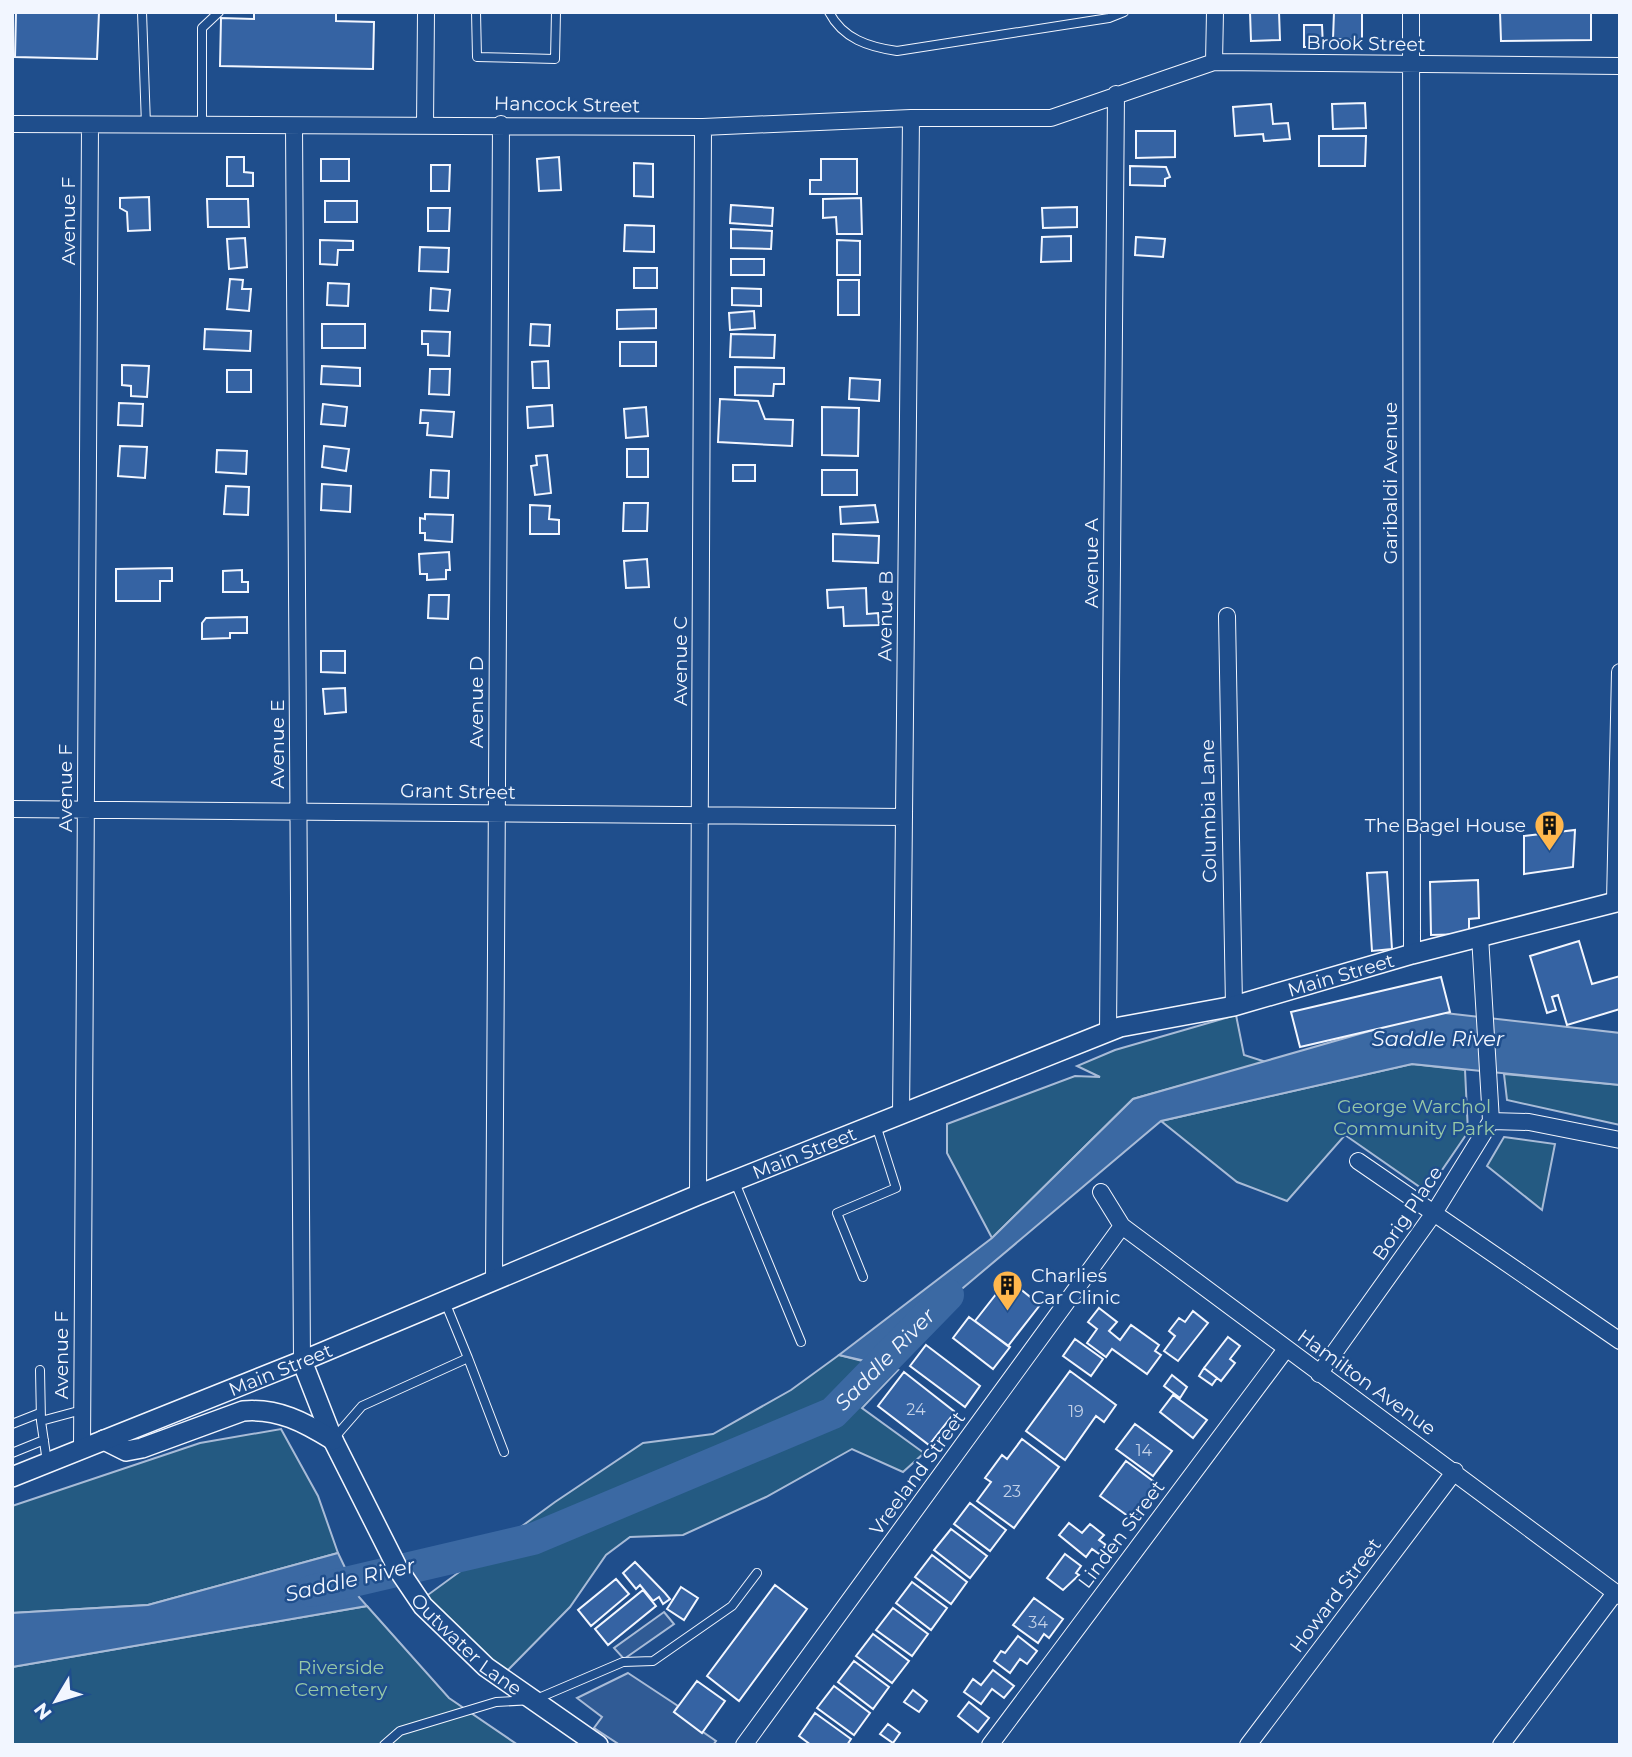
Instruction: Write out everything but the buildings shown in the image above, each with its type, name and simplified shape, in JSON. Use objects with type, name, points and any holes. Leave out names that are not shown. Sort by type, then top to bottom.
[{"type":"street","points":[[425,125],[426,12]]},
{"type":"street","points":[[1214,62],[1215,12]]},
{"type":"street","name":"Garibaldi Avenue","points":[[1411,12],[1412,954]]},
{"type":"street","name":"Brook Street","points":[[1116,94],[1214,62],[1620,66]]},
{"type":"street","name":"Hancock Street","points":[[12,124],[90,127],[501,124],[703,127],[911,118],[1051,118],[1116,94]]},
{"type":"street","name":"Avenue A","points":[[1108,1032],[1116,94]]},
{"type":"street","name":"Avenue B","points":[[901,1114],[911,118]]},
{"type":"street","name":"Avenue D","points":[[494,1280],[501,124]]},
{"type":"street","name":"Avenue E","points":[[294,126],[302,1361]]},
{"type":"street","name":"Avenue F","points":[[82,1449],[90,127]]},
{"type":"street","name":"Avenue C","points":[[698,1195],[703,127]]},
{"type":"street","name":"Columbia Lane","points":[[1227,616],[1228,811],[1234,1006]]},
{"type":"street","points":[[1617,902],[1620,671]]},
{"type":"street","name":"Grant Street","points":[[12,809],[904,817]]},
{"type":"street","name":"Main Street","points":[[12,1477],[302,1361],[698,1195],[1108,1032],[1234,1006],[1412,954],[1617,902]]},
{"type":"street","points":[[1480,936],[1491,1121],[1529,1122],[1620,1140]]},
{"type":"street","name":"Borig Place","points":[[1319,1374],[1434,1213],[1491,1121]]},
{"type":"street","points":[[1358,1161],[1620,1341]]},
{"type":"street","name":"Hamilton Avenue","points":[[1101,1192],[1122,1226],[1618,1594]]},
{"type":"street","name":"Vreeland Street","points":[[744,1745],[1122,1226]]},
{"type":"street","name":"Linden Street","points":[[990,1745],[1286,1349]]},
{"type":"street","name":"Outwater Lane","points":[[302,1361],[333,1440],[398,1569],[423,1606],[486,1667],[598,1745]]},
{"type":"street","points":[[104,1440],[126,1451],[142,1448],[243,1411],[256,1410],[281,1413],[333,1440]]},
{"type":"street","name":"Howard Street","points":[[1248,1745],[1455,1471]]},
{"type":"street","points":[[1501,1745],[1618,1594]]},
{"type":"lane","points":[[142,12],[146,126]]},
{"type":"lane","points":[[202,126],[202,28],[219,12]]},
{"type":"lane","points":[[476,12],[477,57],[555,59],[556,12]]},
{"type":"lane","points":[[829,12],[841,29],[854,39],[874,48],[897,51],[1109,18],[1124,12]]},
{"type":"lane","points":[[863,1277],[837,1213],[896,1188],[876,1125]]},
{"type":"lane","points":[[734,1181],[802,1342]]},
{"type":"lane","points":[[445,1301],[504,1452]]},
{"type":"lane","points":[[333,1440],[362,1406],[468,1358]]},
{"type":"lane","points":[[40,1370],[40,1417],[48,1463]]},
{"type":"lane","points":[[12,1424],[82,1410]]},
{"type":"lane","points":[[12,1453],[44,1440]]},
{"type":"lane","points":[[384,1745],[400,1731],[496,1702],[534,1700],[623,1662],[653,1661],[732,1606],[757,1573]]},
{"type":"green space","points":[[1236,1015],[1244,1055],[1266,1062],[1133,1099],[992,1238],[947,1153],[947,1124],[1075,1076],[1100,1077],[1077,1066],[1115,1050]]},
{"type":"green space","name":"George Warchol Community Park","points":[[1412,1064],[1465,1070],[1468,1132],[1427,1192],[1345,1135],[1287,1201],[1237,1182],[1161,1121]]},
{"type":"green space","points":[[1504,1074],[1620,1085],[1620,1125],[1507,1100]]},
{"type":"green space","points":[[1504,1137],[1555,1144],[1542,1210],[1487,1166]]},
{"type":"green space","points":[[839,1355],[898,1370],[862,1408],[924,1453],[903,1472],[852,1449],[766,1497],[683,1535],[630,1537],[606,1555],[570,1607],[506,1672],[475,1647],[425,1597],[555,1502],[643,1443],[713,1434],[791,1390]]},
{"type":"green space","points":[[281,1429],[318,1496],[338,1553],[148,1605],[12,1613],[12,1506],[200,1443]]},
{"type":"green space","name":"Riverside Cemetery","points":[[367,1606],[449,1698],[518,1745],[12,1745],[12,1667]]},
{"type":"shaded area","points":[[664,1612],[674,1624],[624,1659],[614,1648]]},
{"type":"shaded area","points":[[628,1673],[678,1706],[674,1712],[716,1741],[713,1745],[620,1745],[594,1728],[602,1717],[577,1698]]},
{"type":"water","name":"Saddle River","points":[[1436,1012],[1620,1033],[1620,1085],[1412,1064],[1161,1121],[874,1363],[839,1355],[992,1238],[1133,1099]]},
{"type":"water","name":"Saddle River","points":[[338,1553],[359,1597],[367,1606],[12,1667],[12,1613],[148,1605]]},
{"type":"waterway","name":"Saddle River","points":[[311,1591],[533,1539],[833,1413],[948,1295]]},
{"type":"place","name":"The Bagel House","points":[[1549,852]]},
{"type":"place","name":"Charlies Car Clinic","points":[[1008,1313]]}]
